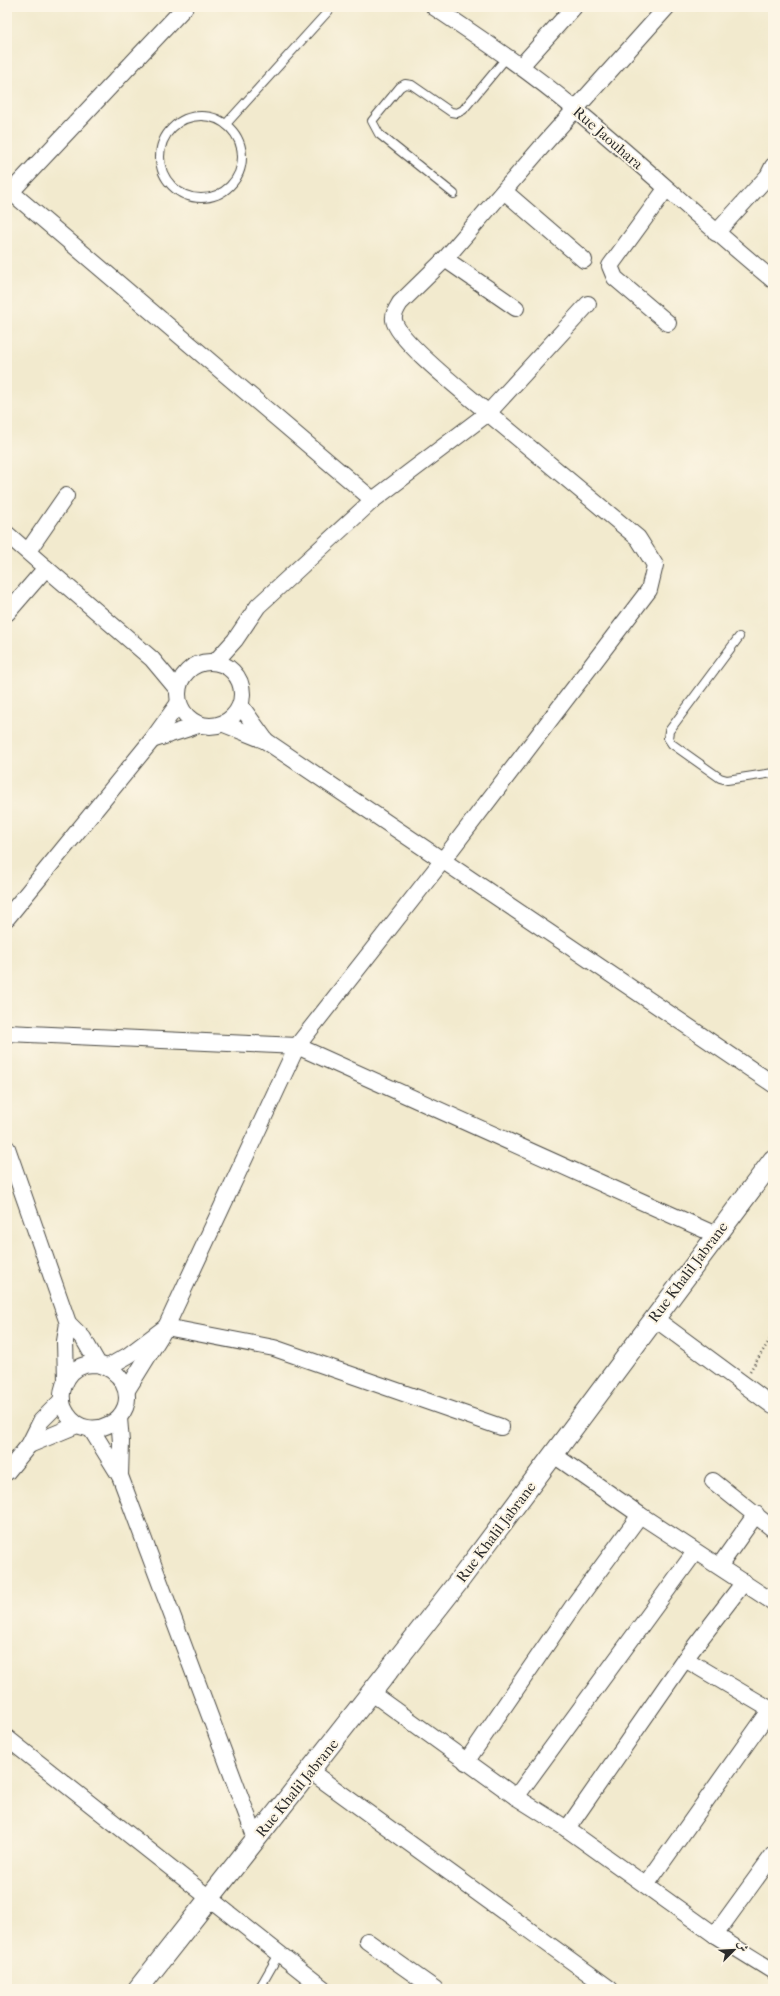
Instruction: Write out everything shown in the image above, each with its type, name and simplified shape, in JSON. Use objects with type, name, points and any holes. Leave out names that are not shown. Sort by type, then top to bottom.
[{"type":"street","points":[[186,7],[9,194],[373,500]]},
{"type":"street","name":"Rue Jaouhara","points":[[434,7],[521,66],[576,110],[716,233],[773,280]]},
{"type":"street","points":[[521,66],[574,7]]},
{"type":"street","points":[[127,1390],[166,1327],[298,1046],[443,860],[649,590],[655,565],[638,538],[427,360],[398,329],[394,320],[395,312],[400,303],[445,259],[667,7]]},
{"type":"street","points":[[716,233],[768,176],[773,166]]},
{"type":"street","points":[[666,189],[610,266],[615,278],[668,323]]},
{"type":"street","points":[[504,191],[584,260]]},
{"type":"street","points":[[445,259],[516,308]]},
{"type":"street","points":[[216,661],[235,640],[258,606],[373,500],[488,413],[588,304]]},
{"type":"street","points":[[28,551],[66,496]]},
{"type":"street","points":[[7,534],[152,659],[178,696],[186,717],[199,725],[212,728],[224,724],[241,706]]},
{"type":"street","points":[[7,614],[46,568]]},
{"type":"street","points":[[235,640],[234,671],[242,687],[241,706],[266,741]]},
{"type":"street","points":[[152,659],[187,670]]},
{"type":"street","points":[[7,918],[152,740],[178,696],[187,670],[200,662],[216,661],[234,671]]},
{"type":"street","points":[[224,724],[266,741],[773,1084]]},
{"type":"street","points":[[152,740],[199,725]]},
{"type":"street","points":[[7,1033],[298,1046],[716,1235]]},
{"type":"street","points":[[7,1148],[11,1169],[68,1323],[83,1338],[103,1365],[120,1378],[127,1390],[128,1400],[119,1418],[106,1427],[84,1427],[29,1445]]},
{"type":"street","name":"Rue Khalil Jabrane","points":[[138,1989],[372,1694],[554,1455],[654,1318],[773,1160]]},
{"type":"street","points":[[654,1318],[773,1406]]},
{"type":"street","points":[[66,1380],[65,1341],[68,1323]]},
{"type":"street","points":[[256,1839],[120,1476],[84,1427],[67,1414],[62,1400],[62,1390],[66,1380],[74,1371],[85,1365],[103,1365],[129,1355],[166,1327],[274,1348],[501,1427]]},
{"type":"street","points":[[7,1472],[29,1445],[41,1421],[62,1400]]},
{"type":"street","points":[[119,1418],[121,1442],[120,1476]]},
{"type":"street","points":[[554,1455],[696,1552],[720,1565],[773,1602]]},
{"type":"street","points":[[713,1481],[773,1529]]},
{"type":"street","points":[[466,1762],[573,1606],[640,1514]]},
{"type":"street","points":[[720,1565],[756,1514]]},
{"type":"street","points":[[516,1797],[696,1552]]},
{"type":"street","points":[[567,1829],[685,1659],[744,1582]]},
{"type":"street","points":[[646,1884],[772,1710],[685,1659]]},
{"type":"street","points":[[372,1694],[516,1797],[567,1829],[646,1884],[715,1935],[773,1971]]},
{"type":"street","points":[[7,1738],[324,1989]]},
{"type":"street","points":[[310,1772],[610,1989]]},
{"type":"street","points":[[715,1935],[773,1855]]},
{"type":"street","points":[[367,1941],[432,1988]]},
{"type":"lane","points":[[226,124],[332,7]]},
{"type":"lane","points":[[454,194],[379,134],[372,121],[400,87],[405,84],[412,85],[451,112],[457,113],[463,110],[508,57]]},
{"type":"lane","points":[[195,116],[211,117],[226,124],[237,136],[242,151],[241,168],[234,182],[222,193],[206,198],[190,197],[176,190],[165,178],[160,162],[160,146],[168,131],[180,121],[195,116]]},
{"type":"lane","points":[[739,637],[669,731],[668,738],[672,744],[720,778],[727,780],[773,773]]},
{"type":"lane","points":[[263,1987],[279,1954]]},
{"type":"path","points":[[742,1383],[773,1335]]}]
